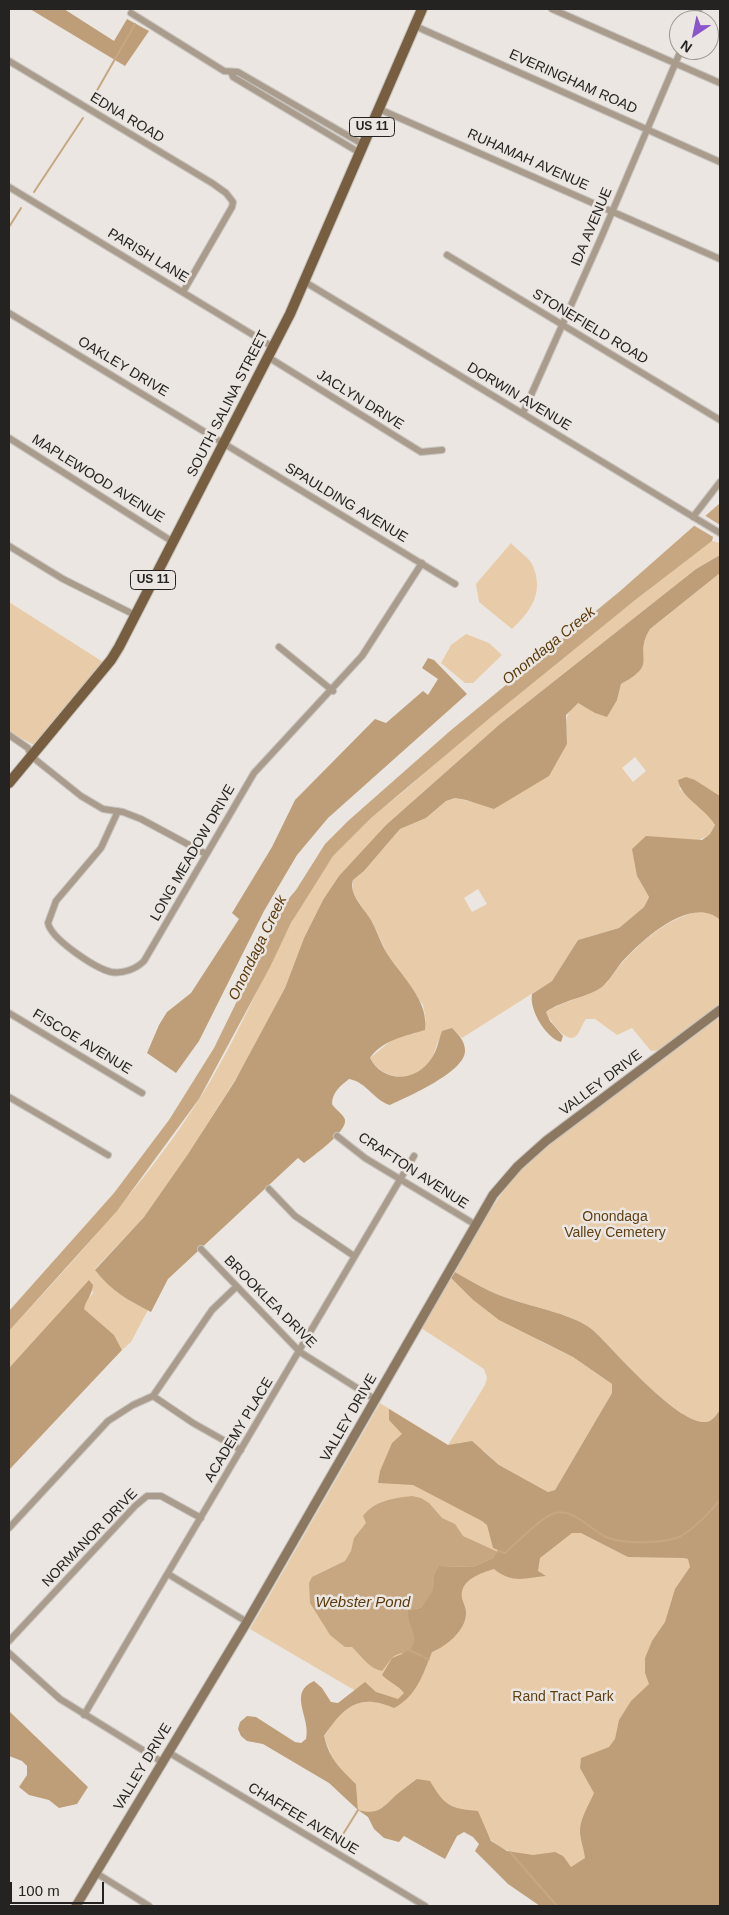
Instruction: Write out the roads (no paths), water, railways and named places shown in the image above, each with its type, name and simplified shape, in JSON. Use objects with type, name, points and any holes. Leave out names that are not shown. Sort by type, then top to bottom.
[{"type":"main road","name":"SOUTH SALINA STREET","points":[[9,783],[111,660],[305,282],[422,9]]},
{"type":"main road","name":"VALLEY DRIVE","points":[[76,1906],[247,1622],[493,1196],[518,1166],[546,1142],[720,1010]]},
{"type":"street","points":[[552,9],[720,83]]},
{"type":"street","points":[[131,13],[224,71],[238,72],[362,149]]},
{"type":"street","name":"EVERINGHAM ROAD","points":[[415,26],[720,162]]},
{"type":"street","name":"IDA AVENUE","points":[[523,413],[563,325],[676,60]]},
{"type":"street","name":"EDNA ROAD","points":[[9,61],[212,183],[231,199],[232,207],[183,292]]},
{"type":"street","name":"RUHAMAH AVENUE","points":[[379,109],[720,260]]},
{"type":"street","name":"PARISH LANE","points":[[9,188],[273,347]]},
{"type":"street","name":"STONEFIELD ROAD","points":[[447,256],[720,420]]},
{"type":"street","name":"DORWIN AVENUE","points":[[305,282],[719,533]]},
{"type":"street","name":"OAKLEY DRIVE","points":[[9,313],[224,443]]},
{"type":"street","name":"JACLYN DRIVE","points":[[268,357],[421,452],[442,450]]},
{"type":"street","name":"MAPLEWOOD AVENUE","points":[[9,438],[173,542]]},
{"type":"street","name":"SPAULDING AVENUE","points":[[224,443],[455,584]]},
{"type":"street","points":[[693,517],[720,482]]},
{"type":"street","points":[[9,546],[63,579],[135,615]]},
{"type":"street","name":"LONG MEADOW DRIVE","points":[[118,811],[101,848],[56,901],[48,923],[54,934],[98,967],[110,972],[134,969],[144,961],[254,773],[289,733],[333,690],[362,656],[422,563]]},
{"type":"street","points":[[279,647],[333,690]]},
{"type":"street","points":[[9,735],[28,748],[31,756],[81,796],[103,809],[118,811],[141,819],[206,854]]},
{"type":"street","name":"FISCOE AVENUE","points":[[9,1013],[142,1093]]},
{"type":"street","points":[[9,1098],[108,1156]]},
{"type":"street","name":"CRAFTON AVENUE","points":[[338,1136],[365,1158],[399,1180],[476,1225]]},
{"type":"street","name":"ACADEMY PLACE","points":[[84,1715],[414,1156]]},
{"type":"street","points":[[269,1189],[295,1216],[354,1256]]},
{"type":"street","name":"BROOKLEA DRIVE","points":[[201,1249],[300,1352],[376,1400]]},
{"type":"street","points":[[9,1528],[108,1421],[133,1405],[154,1396],[212,1310],[236,1287]]},
{"type":"street","points":[[154,1396],[170,1409],[240,1450]]},
{"type":"street","name":"NORMANOR DRIVE","points":[[9,1641],[135,1506],[148,1496],[161,1496],[201,1518]]},
{"type":"street","points":[[168,1574],[247,1622]]},
{"type":"street","points":[[9,1653],[60,1699],[162,1762]]},
{"type":"street","name":"CHAFFEE AVENUE","points":[[168,1752],[425,1906]]},
{"type":"street","points":[[96,1873],[149,1906]]},
{"type":"water","points":[[720,503],[720,532],[713,537],[712,541],[634,601],[491,717],[371,818],[333,856],[291,923],[270,967],[199,1099],[117,1211],[9,1331],[9,1311],[114,1193],[169,1120],[214,1048],[285,903],[296,890],[325,844],[348,821],[450,731],[619,592]]},
{"type":"water","name":"Webster Pond","points":[[412,1496],[421,1498],[429,1503],[442,1518],[455,1524],[463,1536],[498,1552],[493,1558],[473,1567],[439,1566],[434,1575],[434,1587],[429,1597],[420,1608],[408,1610],[414,1638],[412,1647],[406,1652],[395,1656],[382,1671],[370,1665],[352,1647],[345,1647],[330,1635],[310,1603],[309,1583],[312,1577],[345,1561],[351,1551],[354,1538],[366,1523],[363,1516],[368,1511],[385,1501]]},
{"type":"waterway","points":[[91,101],[135,24]]},
{"type":"waterway","points":[[34,192],[83,118]]},
{"type":"waterway","points":[[9,227],[21,208]]},
{"type":"waterway","points":[[498,1551],[505,1553],[547,1516],[559,1512],[573,1516],[606,1537],[613,1539],[644,1542],[674,1539],[702,1520],[720,1500]]},
{"type":"waterway","points":[[409,1650],[422,1656]]},
{"type":"waterway","points":[[425,1658],[429,1659]]},
{"type":"waterway","points":[[337,1844],[358,1810]]},
{"type":"waterway","points":[[510,1852],[557,1906]]},
{"type":"water label","name":"Onondaga Creek","points":[[549,646]]},
{"type":"water label","name":"Onondaga Creek","points":[[258,948]]},
{"type":"park label","name":"Onondaga Valley Cemetery","points":[[615,1226]]},
{"type":"park label","name":"Rand Tract Park","points":[[563,1697]]}]
